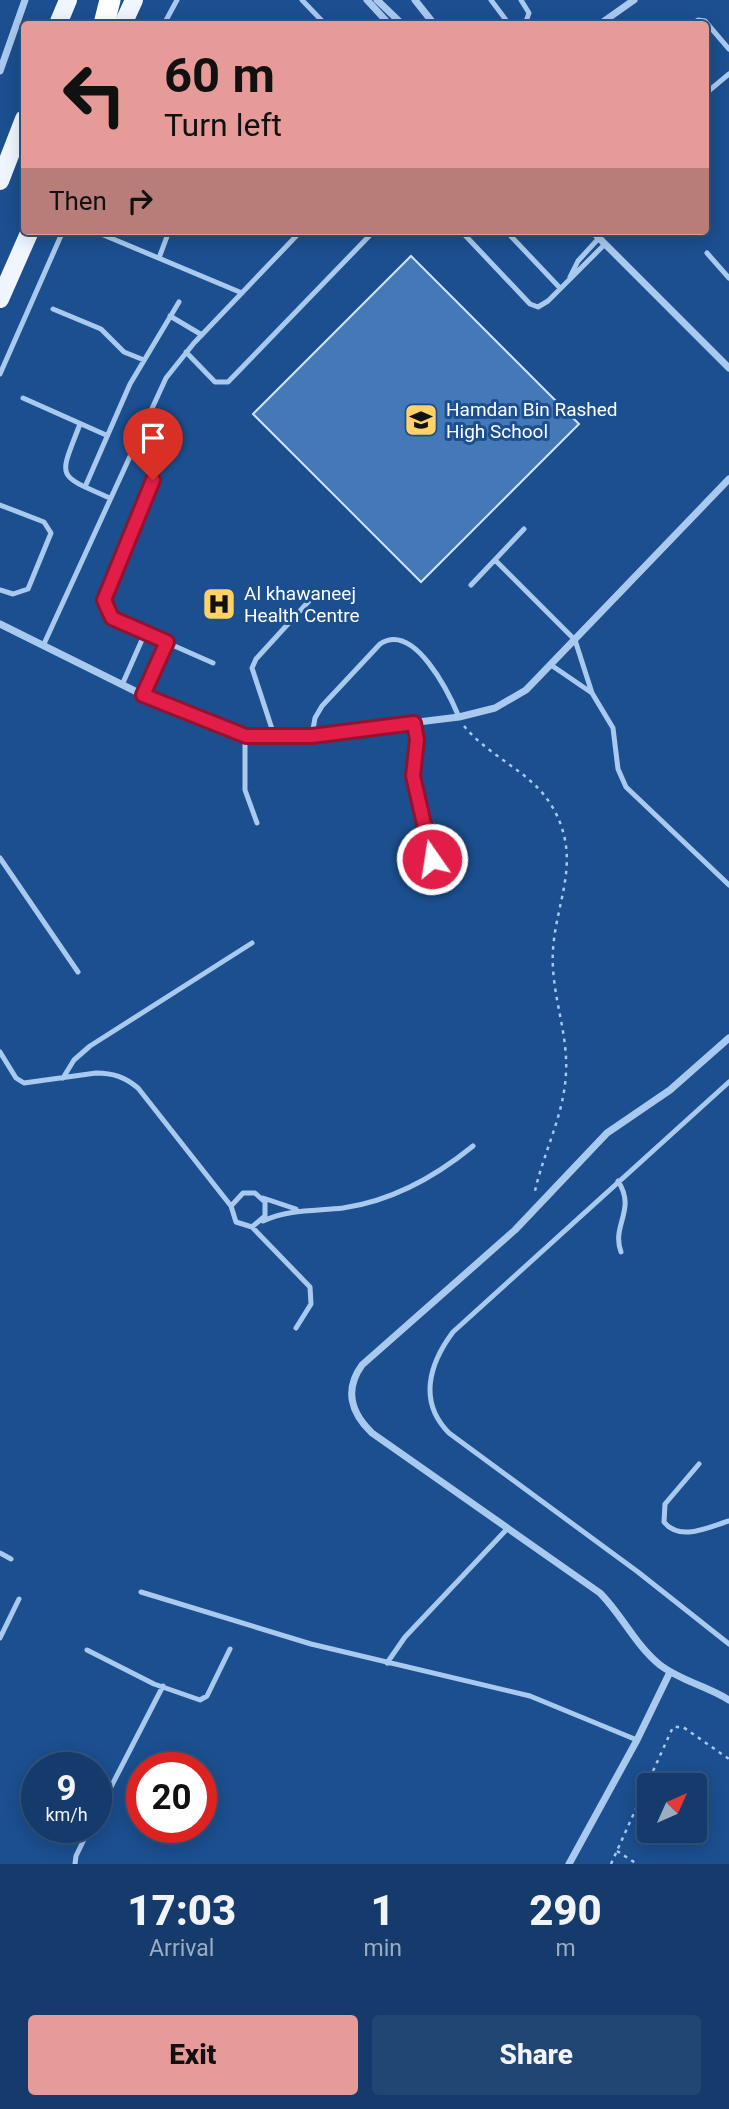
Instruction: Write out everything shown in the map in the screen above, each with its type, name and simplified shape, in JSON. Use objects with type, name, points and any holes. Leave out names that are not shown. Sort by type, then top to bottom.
[{"type":"highway","points":[[105,21],[110,0]]},
{"type":"main road","points":[[59,21],[68,0]]},
{"type":"main road","points":[[124,21],[134,0]]},
{"type":"main road","points":[[0,181],[21,127]]},
{"type":"main road","points":[[0,299],[28,235]]},
{"type":"street","points":[[0,71],[24,0]]},
{"type":"street","points":[[367,0],[386,21]]},
{"type":"street","points":[[377,0],[399,21]]},
{"type":"street","points":[[415,0],[432,21]]},
{"type":"street","points":[[604,21],[634,0]]},
{"type":"street","points":[[596,235],[729,368]]},
{"type":"street","points":[[0,624],[143,695],[246,736],[312,736],[459,717],[495,708],[516,697],[551,665],[729,479]]},
{"type":"street","points":[[729,1038],[670,1090],[607,1133],[533,1212],[362,1365],[351,1390],[357,1416],[372,1433],[600,1593],[622,1616],[648,1653],[670,1672],[729,1700]]},
{"type":"street","points":[[569,1864],[637,1740],[670,1672]]},
{"type":"lane","points":[[166,21],[177,0]]},
{"type":"lane","points":[[302,0],[322,21]]},
{"type":"lane","points":[[491,0],[507,21]]},
{"type":"lane","points":[[521,0],[529,13],[525,21]]},
{"type":"lane","points":[[709,26],[729,49]]},
{"type":"lane","points":[[709,91],[729,74]]},
{"type":"lane","points":[[0,374],[61,235]]},
{"type":"lane","points":[[103,235],[242,293]]},
{"type":"lane","points":[[159,258],[168,235]]},
{"type":"lane","points":[[43,646],[158,393],[186,352],[297,235]]},
{"type":"lane","points":[[186,352],[215,382],[228,382],[370,235]]},
{"type":"lane","points":[[465,235],[530,304],[542,306],[570,277],[578,261],[602,241]]},
{"type":"lane","points":[[510,235],[561,288]]},
{"type":"lane","points":[[707,253],[729,278]]},
{"type":"lane","points":[[85,487],[106,435],[144,360],[179,302]]},
{"type":"lane","points":[[53,309],[101,330],[124,352],[144,360]]},
{"type":"lane","points":[[170,316],[202,335]]},
{"type":"lane","points":[[23,398],[106,435]]},
{"type":"lane","points":[[80,424],[64,471],[68,479],[110,498]]},
{"type":"lane","points":[[153,480],[104,600],[112,618],[213,663]]},
{"type":"lane","points":[[0,505],[44,522],[50,529],[51,538],[27,589],[13,594],[0,590]]},
{"type":"lane","points":[[471,586],[524,529]]},
{"type":"lane","points":[[495,559],[575,640],[592,693],[613,729],[618,769],[626,787],[729,885]]},
{"type":"lane","points":[[274,735],[252,668],[256,659],[309,601]]},
{"type":"lane","points":[[122,685],[145,633]]},
{"type":"lane","points":[[312,736],[315,718],[322,706],[380,645],[392,639],[410,645],[434,671],[450,694],[459,717]]},
{"type":"lane","points":[[143,695],[167,642]]},
{"type":"lane","points":[[551,665],[592,693]]},
{"type":"lane","points":[[414,723],[417,740],[413,776],[432,859]]},
{"type":"lane","points":[[246,736],[245,790],[257,823]]},
{"type":"lane","points":[[0,858],[78,972]]},
{"type":"lane","points":[[63,1078],[74,1060],[90,1046],[252,943]]},
{"type":"lane","points":[[0,1052],[20,1081],[29,1083],[107,1073],[129,1081],[138,1088],[231,1206],[236,1222],[252,1227],[310,1287],[311,1304],[296,1328]]},
{"type":"lane","points":[[729,1082],[453,1332],[433,1367],[430,1400],[436,1418],[449,1433],[638,1572],[729,1644]]},
{"type":"lane","points":[[252,1227],[299,1210],[347,1207],[393,1195],[435,1174],[473,1146]]},
{"type":"lane","points":[[618,1181],[626,1200],[618,1234],[621,1252]]},
{"type":"lane","points":[[231,1206],[243,1193],[299,1210]]},
{"type":"lane","points":[[260,1197],[266,1209],[262,1222]]},
{"type":"lane","points":[[699,1464],[665,1504],[664,1522],[673,1530],[687,1532],[729,1521]]},
{"type":"lane","points":[[387,1663],[405,1637],[507,1529]]},
{"type":"lane","points":[[0,1553],[11,1559]]},
{"type":"lane","points":[[141,1592],[263,1631],[530,1696],[568,1709],[637,1740]]},
{"type":"lane","points":[[0,1638],[19,1599]]},
{"type":"lane","points":[[88,1650],[163,1686],[200,1700],[205,1698],[230,1649]]},
{"type":"lane","points":[[112,1785],[163,1686]]},
{"type":"lane","points":[[75,1864],[82,1843]]},
{"type":"path","points":[[459,717],[485,748],[538,786],[555,810],[566,842],[568,873],[553,952],[564,1028],[566,1074],[556,1126],[536,1188],[533,1212]]},
{"type":"path","points":[[611,1864],[673,1727],[683,1727],[729,1759]]},
{"type":"path","points":[[617,1851],[637,1864]]},
{"type":"building","points":[[411,256],[579,424],[421,582],[253,414]]},
{"type":"place","name":"Hamdan Bin Rashed High School","points":[[421,420]]},
{"type":"place","name":"Al khawaneej Health Centre","points":[[219,604]]},
{"type":"route","points":[[153,480],[104,600],[104,607],[112,618],[167,642],[143,695],[230,732],[254,737],[312,736],[414,723],[417,740],[413,776],[432,859]]}]
